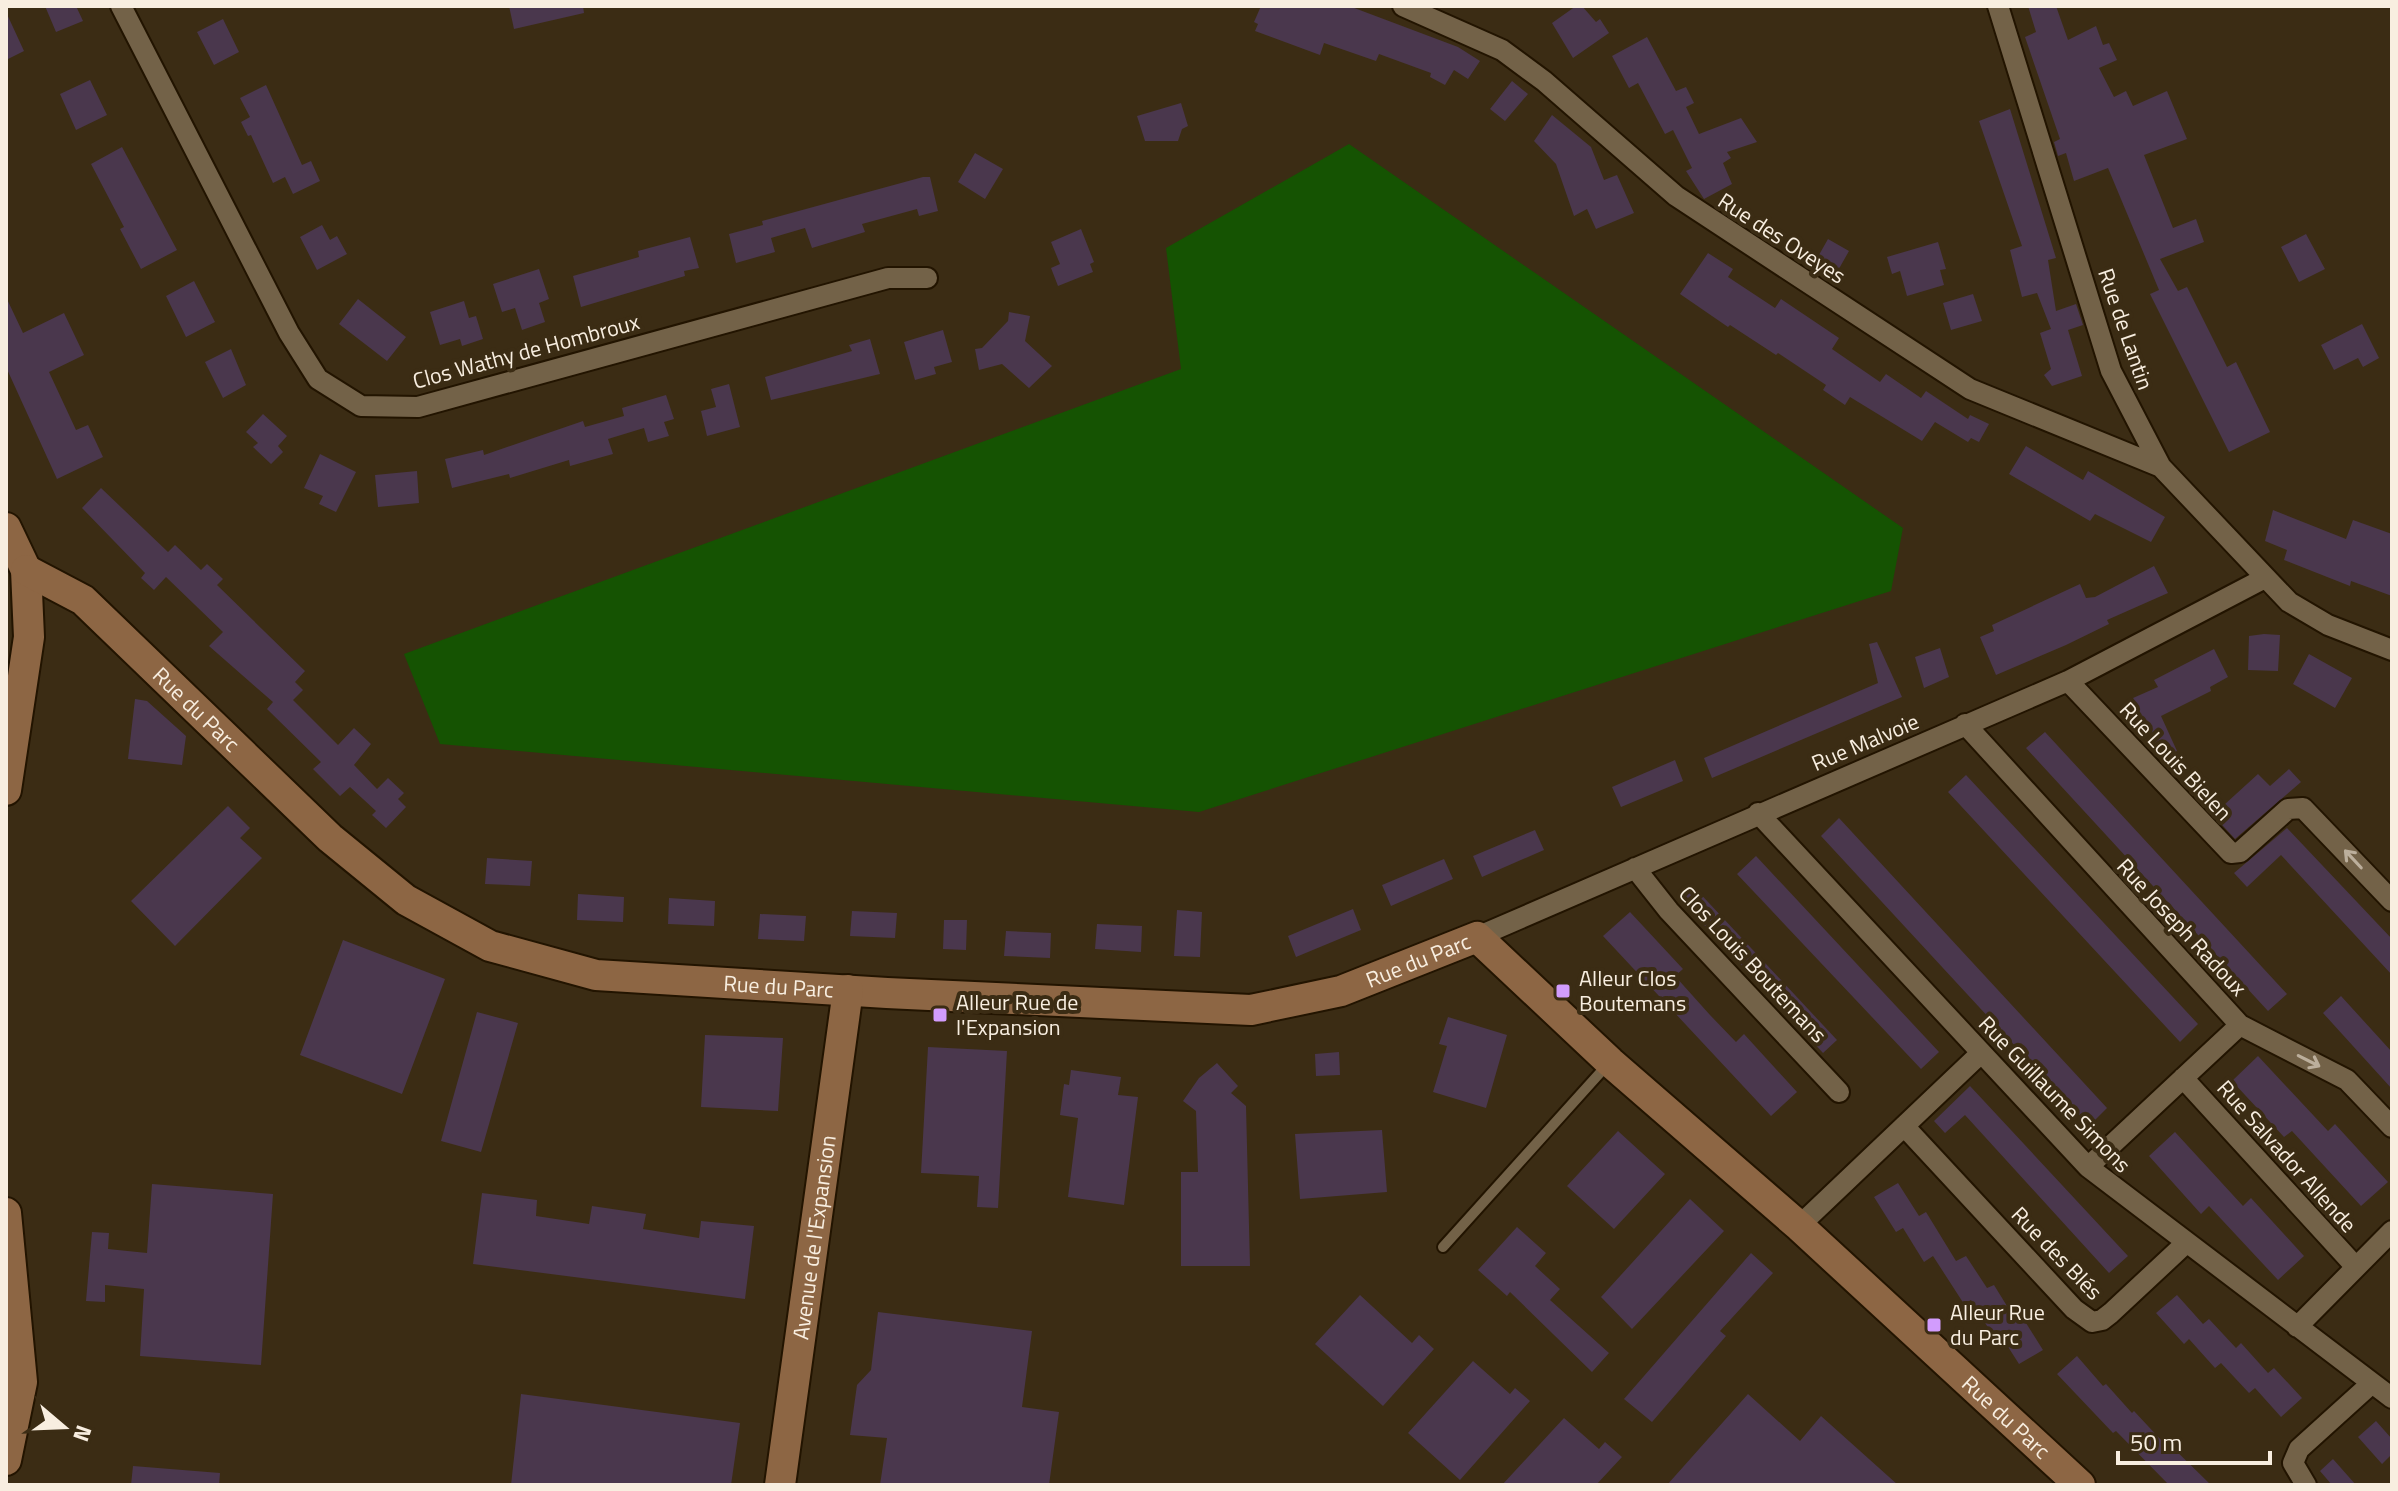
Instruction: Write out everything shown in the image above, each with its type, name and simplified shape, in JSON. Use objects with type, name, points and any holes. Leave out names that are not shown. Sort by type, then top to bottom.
[{"type":"street","name":"Clos Wathy de Hombroux","points":[[121,6],[289,333],[318,379],[361,406],[418,407],[888,278],[927,278]]},
{"type":"street","name":"Rue des Oveyes","points":[[1403,6],[1461,29],[1513,57],[1676,196],[1970,389],[2161,467]]},
{"type":"street","name":"Rue de Lantin","points":[[1998,6],[2111,371],[2161,467],[2289,602],[2328,625],[2392,650]]},
{"type":"street","points":[[6,528],[26,570],[29,637],[6,790]]},
{"type":"street","name":"Rue du Parc","points":[[26,570],[83,600],[341,847],[406,900],[490,946],[596,975],[1251,1010],[1341,991],[1477,937],[1610,1062],[1799,1226],[2080,1485]]},
{"type":"street","name":"Rue Malvoie","points":[[1477,937],[2068,681],[2265,578]]},
{"type":"street","name":"Rue Louis Bielen","points":[[2068,681],[2231,853],[2240,852],[2296,805],[2314,816],[2392,901]]},
{"type":"street","name":"Rue Joseph Radoux","points":[[1965,724],[2240,1025],[2347,1080],[2392,1127]]},
{"type":"street","name":"Rue Guillaume Simons","points":[[1758,813],[2088,1167],[2392,1398]]},
{"type":"street","name":"Clos Louis Boutemans","points":[[1635,868],[1669,911],[1839,1092]]},
{"type":"street","name":"Avenue de l'Expansion","points":[[780,1485],[848,990]]},
{"type":"street","name":"Rue Salvador Allende","points":[[2088,1167],[2240,1025]]},
{"type":"street","points":[[1799,1226],[1981,1053]]},
{"type":"street","name":"Rue Salvador Allende","points":[[2183,1078],[2355,1266]]},
{"type":"street","name":"Rue des Blés","points":[[1904,1126],[2074,1309],[2092,1322],[2111,1313],[2186,1243]]},
{"type":"street","points":[[6,1213],[22,1382],[6,1460]]},
{"type":"street","points":[[2297,1327],[2392,1231]]},
{"type":"street","points":[[2306,1485],[2293,1463],[2299,1449],[2372,1383]]},
{"type":"lane","points":[[1443,1247],[1610,1062]]},
{"type":"green space","points":[[1349,144],[1903,528],[1891,591],[1199,812],[440,744],[404,654],[1181,369],[1166,248]]},
{"type":"building","points":[[45,6],[76,6],[83,21],[56,32]]},
{"type":"building","points":[[509,6],[583,6],[584,13],[514,29]]},
{"type":"building","points":[[1261,6],[1349,6],[1458,47],[1480,61],[1468,79],[1454,70],[1445,85],[1430,77],[1431,73],[1379,54],[1376,61],[1324,43],[1320,55],[1255,31],[1258,24],[1254,22]]},
{"type":"building","points":[[1576,6],[1582,6],[1596,22],[1600,19],[1609,33],[1573,58],[1552,23]]},
{"type":"building","points":[[2028,6],[2056,6],[2068,40],[2096,26],[2103,45],[2109,43],[2117,60],[2099,68],[2114,97],[2126,91],[2133,106],[2167,91],[2187,139],[2144,155],[2173,228],[2196,219],[2204,242],[2160,259],[2178,291],[2187,287],[2227,367],[2236,362],[2270,432],[2229,452],[2150,294],[2159,290],[2108,168],[2074,181],[2066,153],[2058,156],[2054,142],[2060,139],[2025,37],[2036,32]]},
{"type":"building","points":[[6,12],[24,51],[6,60]]},
{"type":"building","points":[[223,19],[239,52],[214,65],[197,32]]},
{"type":"building","points":[[1647,37],[1676,91],[1686,87],[1694,103],[1686,107],[1699,134],[1741,118],[1757,142],[1727,152],[1731,158],[1723,163],[1732,184],[1704,199],[1686,171],[1692,168],[1673,130],[1665,134],[1638,83],[1629,88],[1612,56]]},
{"type":"building","points":[[90,80],[107,115],[76,130],[60,94]]},
{"type":"building","points":[[1512,81],[1528,94],[1505,121],[1490,109]]},
{"type":"building","points":[[266,85],[302,165],[311,161],[320,181],[293,194],[285,177],[273,183],[251,135],[248,136],[241,122],[250,117],[240,98]]},
{"type":"building","points":[[1181,103],[1188,126],[1182,129],[1178,141],[1145,141],[1137,116]]},
{"type":"building","points":[[2010,109],[2056,258],[2048,260],[2056,311],[2076,304],[2083,325],[2068,330],[2082,376],[2052,386],[2044,375],[2051,369],[2040,333],[2051,329],[2037,293],[2022,297],[2010,250],[2022,246],[1979,121]]},
{"type":"building","points":[[1552,115],[1591,147],[1604,180],[1617,175],[1634,213],[1596,229],[1587,209],[1574,216],[1556,164],[1534,141]]},
{"type":"building","points":[[122,147],[177,250],[141,269],[120,229],[124,227],[91,164]]},
{"type":"building","points":[[975,153],[1003,169],[985,199],[958,182]]},
{"type":"building","points":[[930,177],[938,211],[919,216],[917,209],[862,224],[865,232],[812,248],[805,228],[771,238],[775,252],[736,263],[729,234],[763,225],[762,221]]},
{"type":"building","points":[[322,225],[330,240],[337,236],[347,254],[317,270],[300,237]]},
{"type":"building","points":[[1081,229],[1094,262],[1090,264],[1093,272],[1058,286],[1051,268],[1060,264],[1051,242]]},
{"type":"building","points":[[2306,234],[2325,269],[2299,282],[2281,247]]},
{"type":"building","points":[[690,237],[699,268],[684,271],[685,276],[581,307],[573,276],[639,257],[638,251]]},
{"type":"building","points":[[1828,239],[1849,251],[1836,274],[1815,262]]},
{"type":"building","points":[[1938,242],[1946,269],[1940,270],[1944,285],[1907,296],[1900,271],[1892,274],[1887,257]]},
{"type":"building","points":[[1708,253],[1733,269],[1728,277],[1775,308],[1781,299],[1839,338],[1832,349],[1880,382],[1886,374],[1921,398],[1926,391],[1968,419],[1970,415],[1989,424],[1979,442],[1971,438],[1968,442],[1935,422],[1922,441],[1850,397],[1845,405],[1823,390],[1826,385],[1778,353],[1776,355],[1730,325],[1728,327],[1680,294]]},
{"type":"building","points":[[539,269],[549,299],[539,303],[545,322],[522,330],[515,308],[502,312],[493,284]]},
{"type":"building","points":[[194,281],[215,322],[186,337],[166,296]]},
{"type":"building","points":[[1973,294],[1982,321],[1951,330],[1943,303]]},
{"type":"building","points":[[6,297],[23,333],[64,313],[84,355],[49,372],[76,430],[88,425],[103,457],[57,479],[6,367]]},
{"type":"building","points":[[358,299],[406,337],[387,361],[339,324]]},
{"type":"building","points":[[464,301],[469,318],[476,316],[483,339],[462,346],[460,339],[440,345],[430,312]]},
{"type":"building","points":[[1009,312],[1030,316],[1025,341],[1052,366],[1029,388],[1002,364],[979,370],[975,349],[982,348],[1008,321]]},
{"type":"building","points":[[2362,324],[2379,358],[2363,367],[2358,358],[2334,370],[2321,345]]},
{"type":"building","points":[[943,330],[952,362],[934,367],[936,374],[915,380],[904,342]]},
{"type":"building","points":[[870,339],[880,374],[771,400],[765,377],[852,351],[849,345]]},
{"type":"building","points":[[231,349],[246,385],[223,398],[205,362]]},
{"type":"building","points":[[729,384],[740,427],[707,436],[701,411],[716,407],[711,389]]},
{"type":"building","points":[[666,395],[674,419],[664,422],[669,436],[648,442],[644,428],[608,439],[613,454],[570,466],[569,460],[510,478],[509,474],[452,488],[445,459],[483,450],[484,455],[583,421],[585,427],[624,416],[622,408]]},
{"type":"building","points":[[263,414],[287,436],[278,446],[283,452],[271,464],[253,447],[258,443],[246,432]]},
{"type":"building","points":[[2026,446],[2083,480],[2088,471],[2165,517],[2151,542],[2095,514],[2090,521],[2009,474]]},
{"type":"building","points":[[320,454],[356,472],[336,512],[319,504],[323,496],[304,488]]},
{"type":"building","points":[[417,471],[419,503],[378,507],[375,475]]},
{"type":"building","points":[[101,488],[168,552],[175,545],[201,570],[207,564],[223,579],[217,585],[305,671],[295,682],[303,690],[293,700],[338,745],[354,728],[371,744],[354,765],[377,789],[388,778],[404,793],[398,799],[406,807],[386,828],[372,815],[376,811],[350,787],[340,796],[313,769],[321,762],[267,709],[273,702],[209,646],[223,632],[166,577],[154,590],[141,578],[145,573],[82,508]]},
{"type":"building","points":[[2273,510],[2346,539],[2353,520],[2392,534],[2392,596],[2351,581],[2350,586],[2284,560],[2287,550],[2265,541]]},
{"type":"building","points":[[2154,566],[2168,593],[2107,620],[2109,624],[2066,645],[1996,675],[1980,637],[1994,631],[1992,625],[2080,584],[2086,598],[2095,597]]},
{"type":"building","points":[[2280,635],[2278,671],[2248,670],[2249,636]]},
{"type":"building","points":[[1877,642],[1902,697],[1712,778],[1704,758],[1878,683],[1869,644]]},
{"type":"building","points":[[1940,648],[1949,677],[1924,688],[1915,657]]},
{"type":"building","points":[[2214,649],[2228,677],[2210,687],[2211,691],[2161,716],[2177,751],[2160,758],[2133,698],[2158,687],[2154,680]]},
{"type":"building","points":[[2309,654],[2352,678],[2335,708],[2293,684]]},
{"type":"building","points":[[135,699],[147,701],[186,736],[182,765],[128,759]]},
{"type":"building","points":[[2045,732],[2287,994],[2268,1011],[2026,748]]},
{"type":"building","points":[[1675,760],[1683,781],[1621,807],[1612,787]]},
{"type":"building","points":[[2289,769],[2301,782],[2235,839],[2213,815],[2258,774],[2270,786]]},
{"type":"building","points":[[1966,775],[2198,1024],[2180,1042],[1948,792]]},
{"type":"building","points":[[228,806],[250,828],[240,838],[262,858],[175,946],[131,901]]},
{"type":"building","points":[[1839,818],[2107,1108],[2089,1126],[1821,836]]},
{"type":"building","points":[[2287,828],[2392,939],[2392,975],[2281,855],[2247,887],[2234,873]]},
{"type":"building","points":[[1535,830],[1544,850],[1482,877],[1473,856]]},
{"type":"building","points":[[1756,856],[1939,1052],[1921,1069],[1737,874]]},
{"type":"building","points":[[487,858],[532,861],[530,886],[485,884]]},
{"type":"building","points":[[1444,859],[1453,879],[1391,906],[1382,885]]},
{"type":"building","points":[[1694,887],[1837,1040],[1823,1053],[1680,899]]},
{"type":"building","points":[[578,894],[624,897],[623,922],[577,920]]},
{"type":"building","points":[[669,898],[715,901],[714,926],[668,924]]},
{"type":"building","points":[[1353,909],[1361,930],[1296,957],[1288,936]]},
{"type":"building","points":[[1177,910],[1202,912],[1200,957],[1174,956]]},
{"type":"building","points":[[852,911],[897,913],[895,938],[850,936]]},
{"type":"building","points":[[1630,912],[1683,969],[1675,976],[1710,1015],[1736,1042],[1744,1034],[1797,1092],[1771,1116],[1603,936]]},
{"type":"building","points":[[760,914],[806,916],[804,941],[758,939]]},
{"type":"building","points":[[944,920],[967,920],[966,950],[943,949]]},
{"type":"building","points":[[1097,924],[1142,926],[1141,952],[1095,949]]},
{"type":"building","points":[[1006,931],[1051,933],[1050,958],[1004,956]]},
{"type":"building","points":[[343,940],[445,979],[402,1094],[300,1055]]},
{"type":"building","points":[[2341,996],[2392,1052],[2392,1089],[2323,1013]]},
{"type":"building","points":[[477,1012],[518,1023],[481,1152],[441,1141]]},
{"type":"building","points":[[1448,1017],[1507,1035],[1486,1108],[1433,1092],[1447,1046],[1439,1044]]},
{"type":"building","points":[[705,1035],[783,1038],[778,1111],[701,1107]]},
{"type":"building","points":[[928,1047],[1007,1051],[998,1208],[977,1207],[979,1176],[921,1173]]},
{"type":"building","points":[[1339,1052],[1340,1075],[1316,1076],[1315,1054]]},
{"type":"building","points":[[2258,1056],[2328,1131],[2335,1124],[2388,1182],[2361,1206],[2292,1131],[2284,1137],[2232,1081]]},
{"type":"building","points":[[1217,1063],[1238,1086],[1231,1093],[1246,1106],[1250,1266],[1181,1266],[1181,1172],[1198,1172],[1196,1111],[1183,1101],[1199,1078]]},
{"type":"building","points":[[1071,1070],[1121,1077],[1118,1095],[1138,1097],[1124,1205],[1068,1197],[1078,1118],[1060,1115],[1064,1084],[1069,1085]]},
{"type":"building","points":[[1970,1086],[2128,1256],[2109,1273],[1965,1115],[1945,1133],[1934,1121]]},
{"type":"building","points":[[1382,1130],[1387,1192],[1300,1199],[1295,1134]]},
{"type":"building","points":[[1618,1131],[1665,1174],[1614,1229],[1567,1186]]},
{"type":"building","points":[[2175,1132],[2243,1206],[2251,1198],[2304,1256],[2278,1280],[2209,1206],[2201,1214],[2149,1156]]},
{"type":"building","points":[[1898,1183],[1919,1216],[1926,1212],[1956,1261],[1966,1256],[1987,1288],[1994,1285],[2015,1319],[2021,1315],[2043,1350],[2019,1364],[1998,1331],[1992,1334],[1971,1300],[1964,1304],[1933,1256],[1924,1262],[1903,1228],[1896,1232],[1874,1197]]},
{"type":"building","points":[[152,1184],[273,1194],[261,1365],[140,1356],[144,1289],[105,1285],[105,1302],[86,1301],[92,1232],[109,1233],[108,1249],[147,1253]]},
{"type":"building","points":[[482,1193],[537,1200],[536,1216],[589,1224],[592,1206],[646,1214],[643,1229],[699,1238],[701,1221],[754,1226],[745,1299],[473,1264]]},
{"type":"building","points":[[1690,1199],[1724,1231],[1632,1329],[1601,1297]]},
{"type":"building","points":[[1517,1227],[1546,1253],[1535,1266],[1560,1289],[1550,1300],[1609,1353],[1592,1372],[1510,1292],[1507,1296],[1478,1270]]},
{"type":"building","points":[[1751,1253],[1773,1273],[1720,1331],[1726,1336],[1652,1422],[1624,1399]]},
{"type":"building","points":[[1360,1295],[1412,1343],[1419,1335],[1434,1349],[1383,1406],[1315,1344]]},
{"type":"building","points":[[2177,1295],[2203,1324],[2209,1319],[2236,1348],[2241,1343],[2268,1373],[2274,1368],[2302,1398],[2281,1417],[2255,1388],[2249,1393],[2221,1363],[2215,1368],[2189,1339],[2184,1344],[2156,1313]]},
{"type":"building","points":[[878,1312],[1032,1331],[1022,1407],[1059,1412],[1049,1485],[880,1485],[887,1438],[850,1435],[857,1385],[871,1370]]},
{"type":"building","points":[[2077,1356],[2103,1386],[2106,1384],[2132,1413],[2134,1411],[2211,1485],[2169,1485],[2116,1431],[2113,1433],[2057,1374]]},
{"type":"building","points":[[1473,1361],[1510,1394],[1515,1388],[1530,1401],[1460,1480],[1408,1433]]},
{"type":"building","points":[[521,1394],[740,1423],[731,1485],[511,1485]]},
{"type":"building","points":[[1748,1394],[1800,1441],[1821,1416],[1898,1485],[1667,1485]]},
{"type":"building","points":[[1564,1418],[1599,1449],[1605,1442],[1622,1457],[1596,1485],[1502,1485]]},
{"type":"building","points":[[2376,1421],[2392,1439],[2392,1454],[2382,1464],[2358,1437]]},
{"type":"building","points":[[2333,1459],[2356,1485],[2332,1485],[2320,1471]]},
{"type":"building","points":[[133,1466],[220,1473],[219,1485],[131,1485]]},
{"type":"place","name":"Alleur Clos Boutemans","points":[[1563,991]]},
{"type":"place","name":"Alleur Rue de l'Expansion","points":[[940,1015]]},
{"type":"place","name":"Alleur Rue du Parc","points":[[1934,1325]]}]
